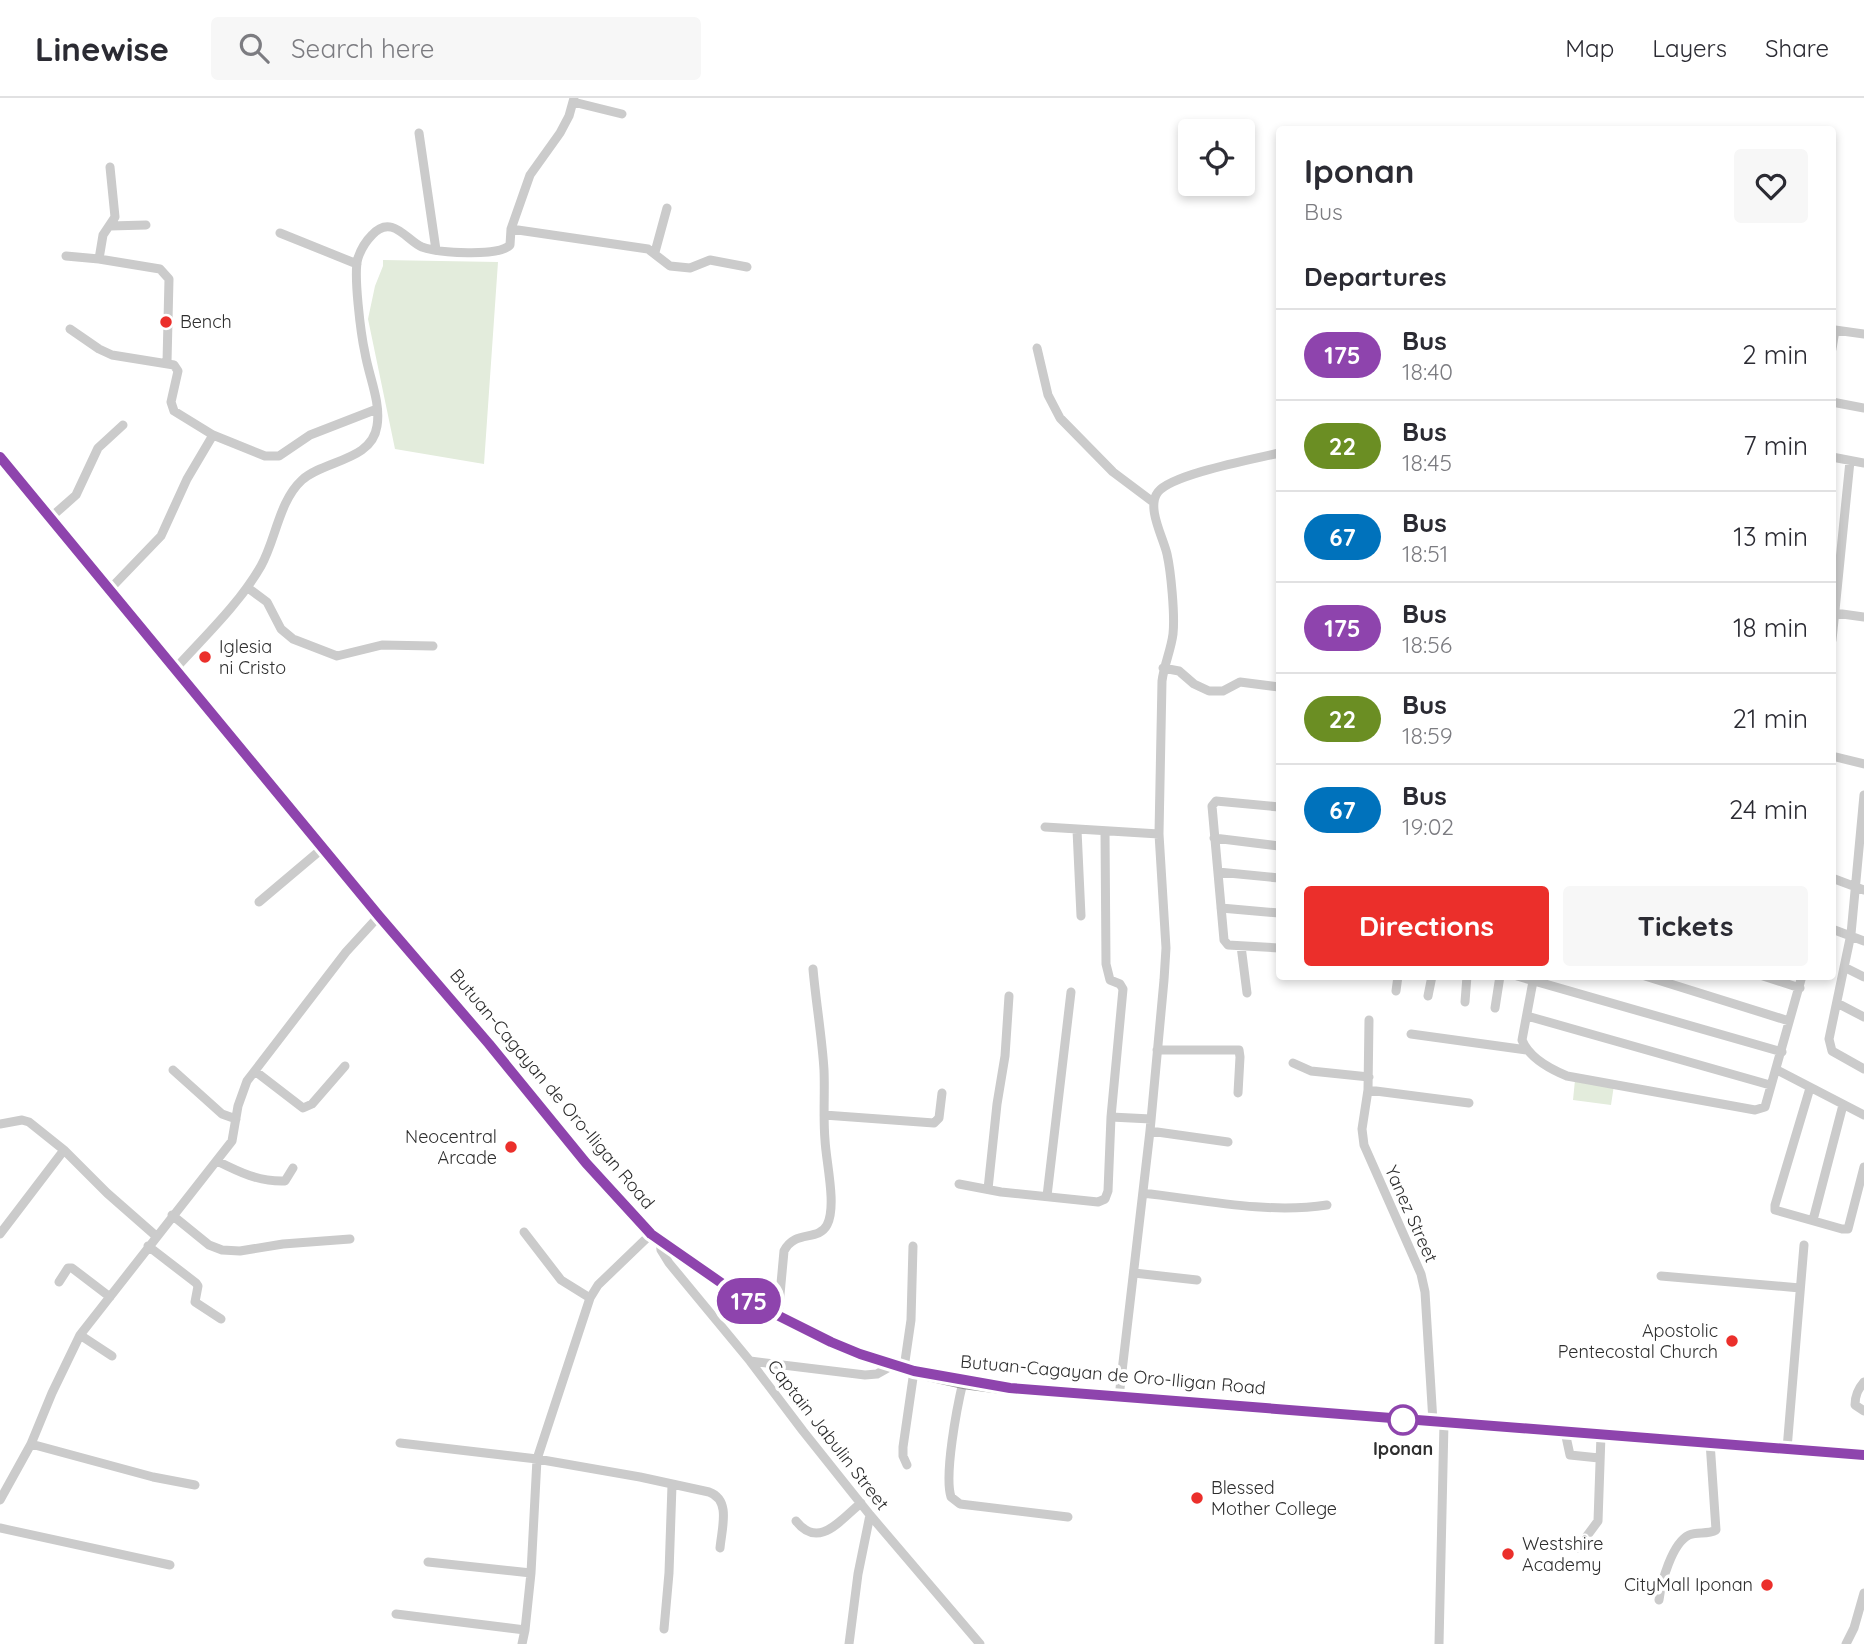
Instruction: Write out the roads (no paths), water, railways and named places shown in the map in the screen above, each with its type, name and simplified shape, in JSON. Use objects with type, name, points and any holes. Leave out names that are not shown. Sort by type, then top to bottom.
[{"type":"highway","name":"Butuan-Cagayan de Oro-Iligan Road","points":[[0,457],[586,1163],[656,1238],[733,1291],[778,1317],[831,1342],[904,1368],[963,1382],[1010,1388],[1864,1455]]},
{"type":"street","points":[[176,668],[248,588],[263,563],[294,490],[303,478],[359,452],[372,441],[377,425],[377,409],[365,352],[357,264],[372,235],[387,228],[399,229],[418,245],[436,250],[505,250],[510,245],[511,229],[530,175],[560,133],[573,100],[622,114]]},
{"type":"street","points":[[419,133],[436,250]]},
{"type":"street","points":[[99,258],[103,235],[115,217],[110,167]]},
{"type":"street","points":[[655,252],[667,208]]},
{"type":"street","points":[[110,226],[146,225]]},
{"type":"street","points":[[511,229],[648,248],[670,266],[691,268],[710,260],[747,267]]},
{"type":"street","points":[[280,233],[357,264]]},
{"type":"street","points":[[66,256],[99,258],[165,272],[169,279],[167,362]]},
{"type":"street","points":[[70,329],[112,355],[174,365],[178,371],[171,402],[174,411],[213,435],[265,456],[279,456],[310,435],[377,409]]},
{"type":"street","points":[[1836,330],[1864,334]]},
{"type":"street","points":[[1037,348],[1048,395],[1060,418],[1113,472],[1153,502],[1167,554],[1173,624],[1172,641],[1163,668],[1159,834],[1166,948],[1150,1131],[1119,1397]]},
{"type":"street","points":[[1836,403],[1864,408]]},
{"type":"street","points":[[50,517],[76,495],[99,448],[123,425]]},
{"type":"street","points":[[110,589],[161,536],[187,479],[213,435]]},
{"type":"street","points":[[1153,502],[1165,486],[1194,475],[1276,454]]},
{"type":"street","points":[[1836,458],[1864,463]]},
{"type":"street","points":[[1836,603],[1850,461]]},
{"type":"street","points":[[248,588],[267,602],[281,629],[293,639],[337,656],[382,645],[433,646]]},
{"type":"street","points":[[1836,613],[1864,617]]},
{"type":"street","points":[[1163,668],[1179,671],[1194,684],[1209,691],[1223,691],[1240,682],[1276,687]]},
{"type":"street","points":[[1836,757],[1864,764]]},
{"type":"street","points":[[1864,795],[1861,888],[1829,1045],[1838,1055],[1864,1069]]},
{"type":"street","points":[[1276,807],[1214,802],[1212,806],[1225,943],[1276,948]]},
{"type":"street","points":[[1045,827],[1159,834]]},
{"type":"street","points":[[1077,830],[1081,916]]},
{"type":"street","points":[[960,1184],[1098,1202],[1105,1199],[1108,1191],[1111,1117],[1123,989],[1120,984],[1110,981],[1106,964],[1105,831]]},
{"type":"street","points":[[1214,838],[1276,846]]},
{"type":"street","points":[[259,902],[323,848]]},
{"type":"street","points":[[1218,872],[1276,878]]},
{"type":"street","points":[[1836,879],[1861,888]]},
{"type":"street","points":[[1222,908],[1276,913]]},
{"type":"street","points":[[1,1496],[31,1444],[80,1335],[232,1141],[242,1091],[255,1071],[346,952],[379,916]]},
{"type":"street","points":[[1836,930],[1864,941]]},
{"type":"street","points":[[1241,946],[1247,993]]},
{"type":"street","points":[[1846,968],[1864,977]]},
{"type":"street","points":[[778,1317],[784,1251],[788,1243],[802,1236],[818,1234],[828,1224],[830,1213],[824,1069],[813,969]]},
{"type":"street","points":[[1396,990],[1397,980]]},
{"type":"street","points":[[1429,996],[1431,980]]},
{"type":"street","points":[[1465,1002],[1467,980]]},
{"type":"street","points":[[1495,1008],[1499,980]]},
{"type":"street","points":[[1534,980],[1522,1040],[1527,1049],[1545,1065],[1567,1076],[1755,1110],[1765,1107],[1801,980]]},
{"type":"street","points":[[1541,980],[1782,1052]]},
{"type":"street","points":[[1658,980],[1789,1021]]},
{"type":"street","points":[[1775,980],[1800,988]]},
{"type":"street","points":[[1047,1196],[1072,992]]},
{"type":"street","points":[[988,1189],[995,1116],[1005,1056],[1009,996]]},
{"type":"street","points":[[1837,1003],[1864,1017]]},
{"type":"street","points":[[1527,1016],[1770,1085]]},
{"type":"street","name":"Yanez Street","points":[[1369,1020],[1368,1090],[1362,1129],[1364,1145],[1421,1275],[1425,1292],[1438,1422],[1440,1644]]},
{"type":"street","points":[[1411,1034],[1527,1049]]},
{"type":"street","points":[[1157,1050],[1239,1050],[1238,1093]]},
{"type":"street","points":[[1293,1063],[1311,1071],[1368,1077]]},
{"type":"street","points":[[255,1071],[303,1108],[312,1104],[345,1066]]},
{"type":"street","points":[[173,1070],[222,1114],[236,1119]]},
{"type":"street","points":[[1777,1070],[1864,1115]]},
{"type":"street","points":[[1811,1088],[1774,1205],[1778,1212],[1842,1229],[1848,1228],[1864,1167]]},
{"type":"street","points":[[1368,1090],[1469,1103]]},
{"type":"street","points":[[824,1115],[934,1123],[939,1118],[942,1093]]},
{"type":"street","points":[[1813,1220],[1843,1105]]},
{"type":"street","points":[[1111,1117],[1151,1119]]},
{"type":"street","points":[[0,1124],[22,1120],[29,1122],[64,1150],[107,1194],[156,1236]]},
{"type":"street","points":[[1150,1131],[1228,1143]]},
{"type":"street","points":[[0,1234],[64,1150]]},
{"type":"street","points":[[217,1161],[240,1173],[268,1181],[285,1181],[293,1168]]},
{"type":"street","points":[[1143,1193],[1278,1208],[1301,1209],[1327,1205]]},
{"type":"street","points":[[172,1215],[209,1245],[222,1250],[240,1251],[283,1244],[350,1239]]},
{"type":"street","points":[[524,1231],[561,1280],[590,1298]]},
{"type":"street","points":[[522,1644],[531,1573],[537,1459],[590,1298],[598,1285],[656,1238]]},
{"type":"street","name":"Captain Jabulin Street","points":[[656,1238],[669,1263],[861,1503],[980,1644]]},
{"type":"street","points":[[1787,1449],[1804,1245]]},
{"type":"street","points":[[148,1246],[197,1283],[195,1302],[221,1320]]},
{"type":"street","points":[[907,1465],[903,1456],[904,1368],[911,1320],[913,1246]]},
{"type":"street","points":[[59,1282],[68,1268],[72,1268],[110,1297]]},
{"type":"street","points":[[1134,1273],[1197,1280]]},
{"type":"street","points":[[1661,1276],[1800,1288]]},
{"type":"street","points":[[80,1335],[112,1356]]},
{"type":"street","points":[[750,1361],[865,1375],[904,1368]]},
{"type":"street","points":[[1864,1381],[1855,1400],[1856,1405],[1864,1411]]},
{"type":"street","points":[[963,1382],[955,1418],[951,1497],[960,1504],[1068,1517]]},
{"type":"street","points":[[1565,1432],[1570,1455],[1599,1458]]},
{"type":"street","points":[[1578,1548],[1598,1521],[1601,1434]]},
{"type":"street","points":[[1660,1600],[1665,1571],[1683,1540],[1689,1535],[1716,1530],[1710,1442]]},
{"type":"street","points":[[400,1443],[537,1459],[709,1492],[722,1500],[720,1548]]},
{"type":"street","points":[[31,1444],[152,1477],[195,1485]]},
{"type":"street","points":[[664,1629],[673,1485]]},
{"type":"street","points":[[796,1521],[804,1531],[817,1534],[830,1528],[861,1503]]},
{"type":"street","points":[[849,1644],[858,1574],[870,1514]]},
{"type":"street","points":[[0,1528],[170,1565]]},
{"type":"street","points":[[429,1562],[531,1573]]},
{"type":"street","points":[[1846,1644],[1854,1628],[1864,1593]]},
{"type":"street","points":[[396,1615],[525,1630]]},
{"type":"place","name":"Bench","points":[[166,322]]},
{"type":"place","name":"Iglesia ni Cristo","points":[[205,657]]},
{"type":"place","name":"Neocentral Arcade","points":[[511,1147]]},
{"type":"place","name":"Apostolic Pentecostal Church","points":[[1732,1341]]},
{"type":"place","name":"Iponan","points":[[1403,1420]]},
{"type":"place","name":"Blessed Mother College","points":[[1197,1498]]},
{"type":"place","name":"Westshire Academy","points":[[1508,1554]]},
{"type":"place","name":"CityMall Iponan","points":[[1767,1585]]}]
